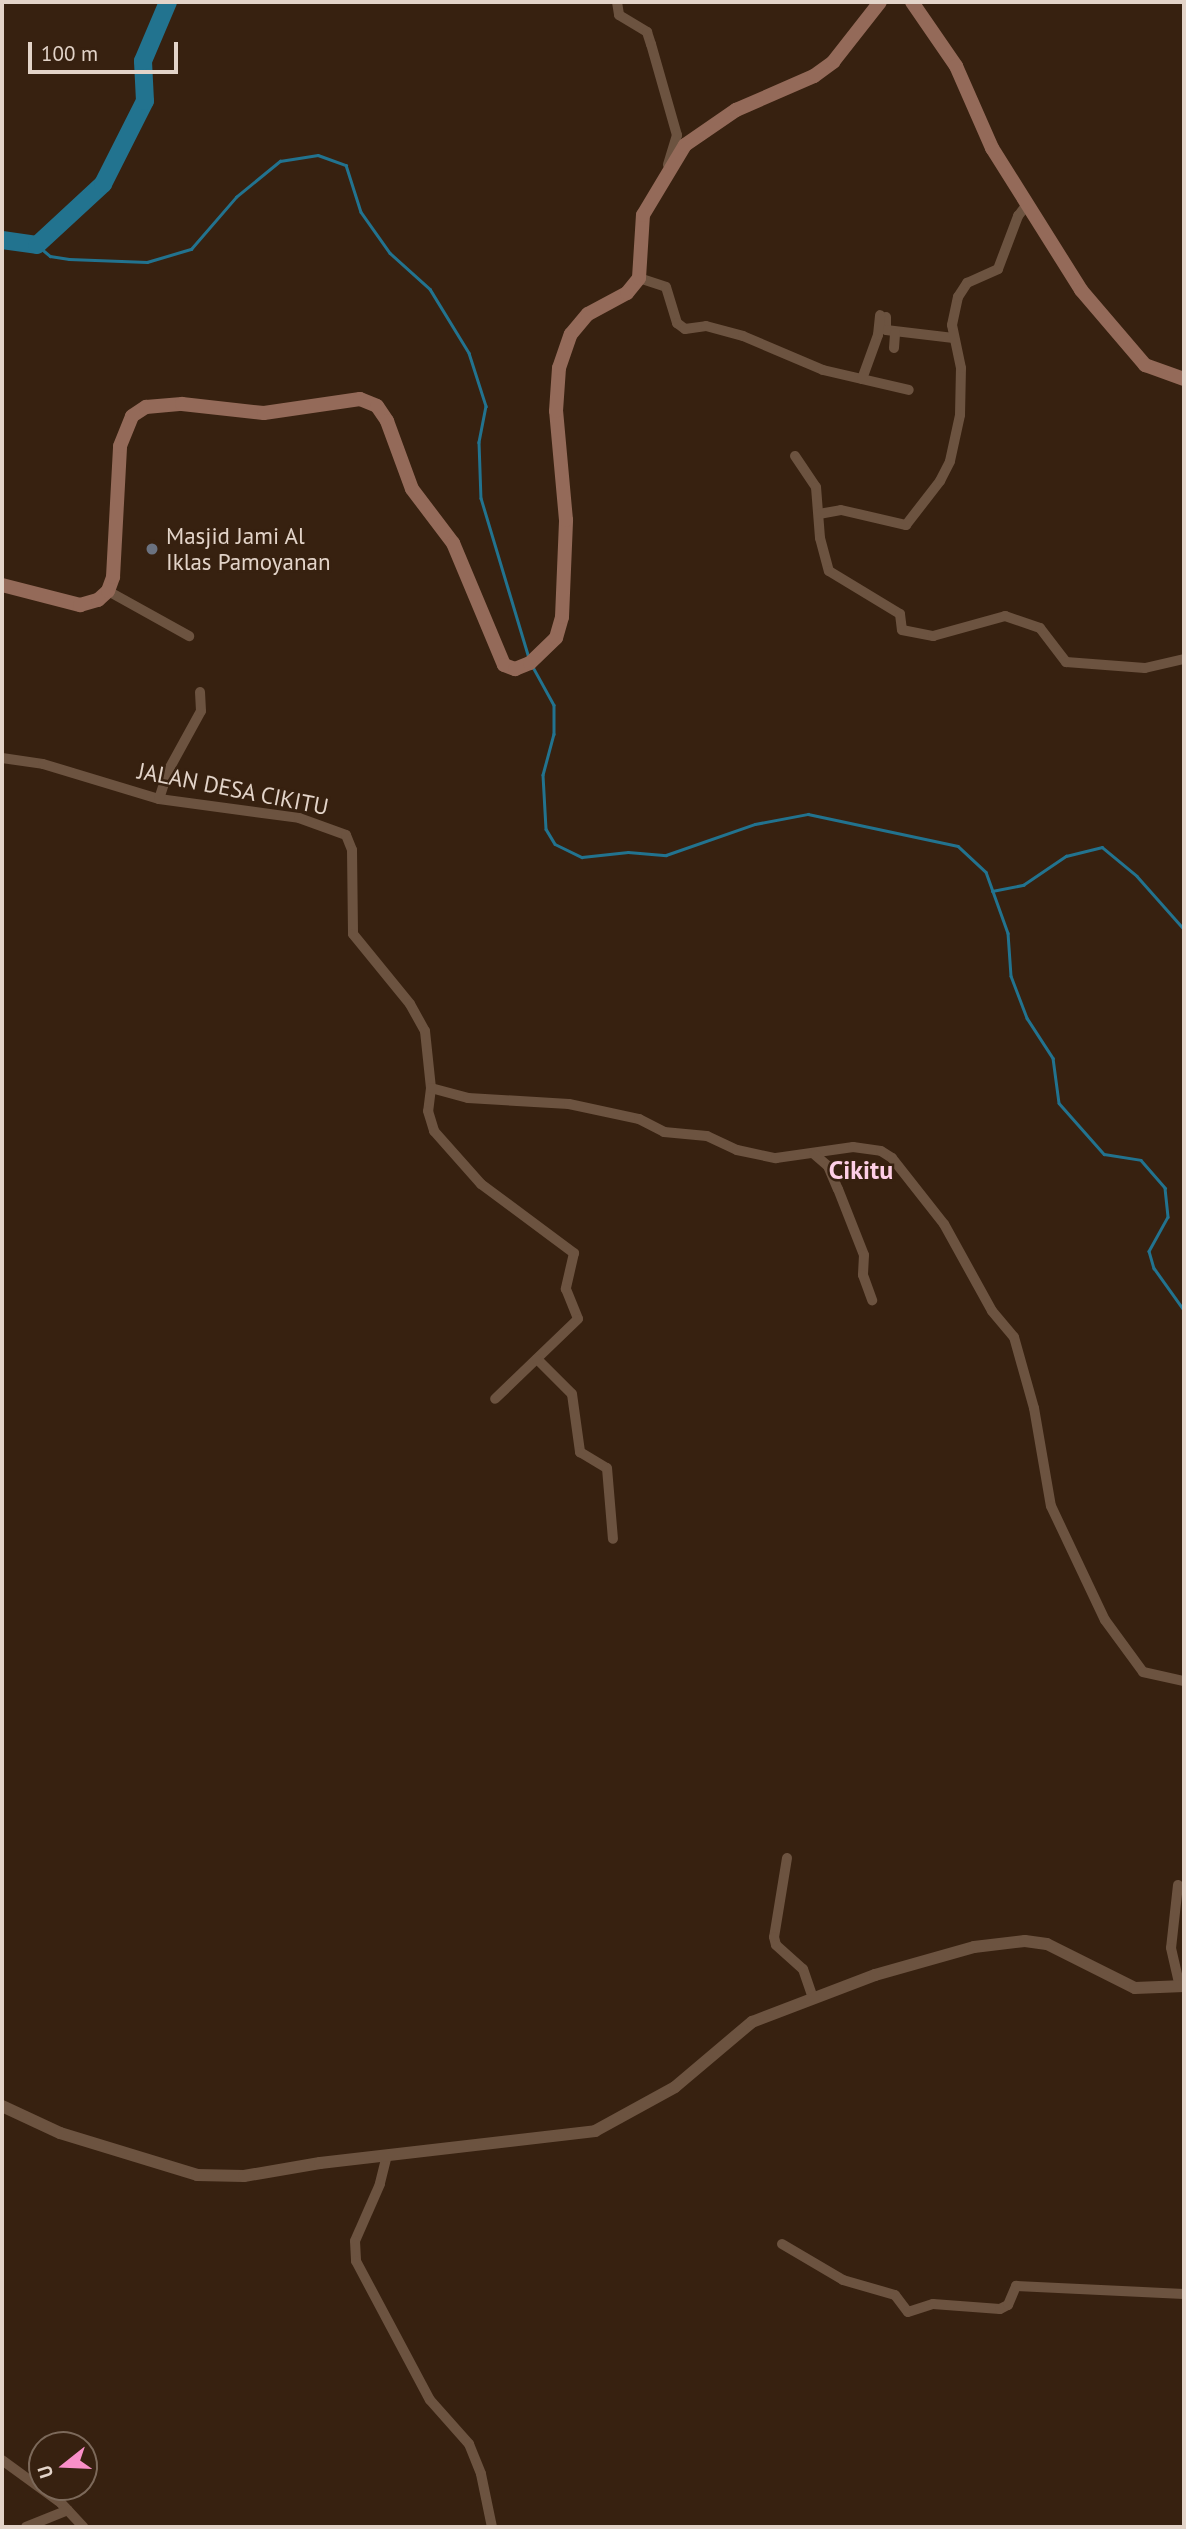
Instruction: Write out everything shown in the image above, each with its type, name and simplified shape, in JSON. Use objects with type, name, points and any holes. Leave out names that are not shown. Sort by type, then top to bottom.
[{"type":"main road","points":[[2,585],[80,605],[98,600],[108,591],[113,577],[117,466],[132,416],[162,404],[264,413],[366,400],[387,421],[414,494],[453,543],[495,650],[506,667],[520,667],[556,638],[562,617],[566,551],[556,433],[559,368],[578,323],[627,293],[639,278],[643,215],[668,169],[702,129],[824,69],[880,2]]},
{"type":"main road","points":[[912,2],[956,66],[992,148],[1081,290],[1145,365],[1184,379]]},
{"type":"street","points":[[617,2],[619,15],[647,32],[675,121],[677,135],[668,169]]},
{"type":"street","points":[[819,514],[841,510],[906,525],[940,481],[954,447],[962,388],[954,338],[958,297],[967,283],[998,269],[1018,216],[1028,203]]},
{"type":"street","points":[[639,278],[666,286],[680,327],[706,326],[743,336],[823,370],[909,390]]},
{"type":"street","points":[[862,379],[883,316],[886,330],[895,333],[954,338]]},
{"type":"street","points":[[872,347],[889,349],[895,333]]},
{"type":"street","points":[[795,456],[812,476],[829,571],[900,614],[902,630],[912,635],[933,636],[1005,616],[1040,628],[1066,662],[1145,668],[1184,659]]},
{"type":"street","points":[[108,591],[189,636]]},
{"type":"street","points":[[159,799],[168,771],[201,711],[200,692]]},
{"type":"street","name":"JALAN DESA CIKITU","points":[[2,758],[43,764],[159,799],[299,818],[346,835],[352,850],[352,934],[419,1017],[428,1044],[431,1088]]},
{"type":"street","points":[[495,1399],[578,1319],[566,1289],[574,1253],[481,1184],[434,1131],[428,1111],[431,1088],[468,1098],[541,1102],[605,1112],[639,1119],[664,1132],[707,1136],[737,1150],[763,1156],[814,1154],[853,1147],[881,1151],[922,1191],[992,1311],[1014,1337],[1034,1408],[1051,1506],[1105,1620],[1143,1672],[1184,1681]]},
{"type":"street","points":[[814,1154],[828,1166],[838,1189],[864,1255],[863,1275],[873,1300]]},
{"type":"street","points":[[537,1359],[572,1394],[580,1452],[607,1468],[613,1539]]},
{"type":"street","points":[[787,1858],[776,1945],[803,1969],[813,1998]]},
{"type":"street","points":[[2,2106],[60,2133],[197,2175],[244,2176],[387,2154],[595,2131],[675,2087],[752,2022],[917,1962],[1025,1941],[1070,1953],[1135,1988],[1182,1986],[1171,1948],[1178,1885]]},
{"type":"street","points":[[387,2154],[380,2184],[355,2241],[356,2261],[430,2400],[469,2444],[481,2474],[492,2527]]},
{"type":"street","points":[[782,2244],[843,2280],[895,2295],[908,2312],[933,2304],[1000,2309],[1008,2305],[1016,2286],[1184,2294]]},
{"type":"street","points":[[2,2460],[68,2510],[83,2527]]},
{"type":"street","points":[[26,2527],[68,2510]]},
{"type":"waterway","points":[[2,240],[37,245],[103,184],[145,101],[143,61],[168,2]]},
{"type":"waterway","points":[[37,245],[50,256],[69,259],[147,262],[191,249],[236,197],[280,161],[318,155],[346,165],[361,212],[390,253],[430,289],[469,353],[486,406],[479,442],[481,498],[529,658]]},
{"type":"waterway","points":[[533,667],[554,705],[554,734],[543,775],[546,829],[555,844],[582,857],[628,852],[666,855],[755,824],[808,814],[958,846],[986,872],[1008,933],[1011,976],[1027,1018],[1053,1058],[1059,1103],[1104,1154],[1141,1160],[1165,1188],[1168,1217],[1149,1251],[1154,1268],[1184,1310]]},
{"type":"waterway","points":[[992,891],[1023,885],[1066,856],[1102,847],[1137,876],[1184,929]]},
{"type":"place","name":"Masjid Jami Al Iklas Pamoyanan","points":[[152,549]]},
{"type":"district","name":"Cikitu","points":[[861,1170]]}]
